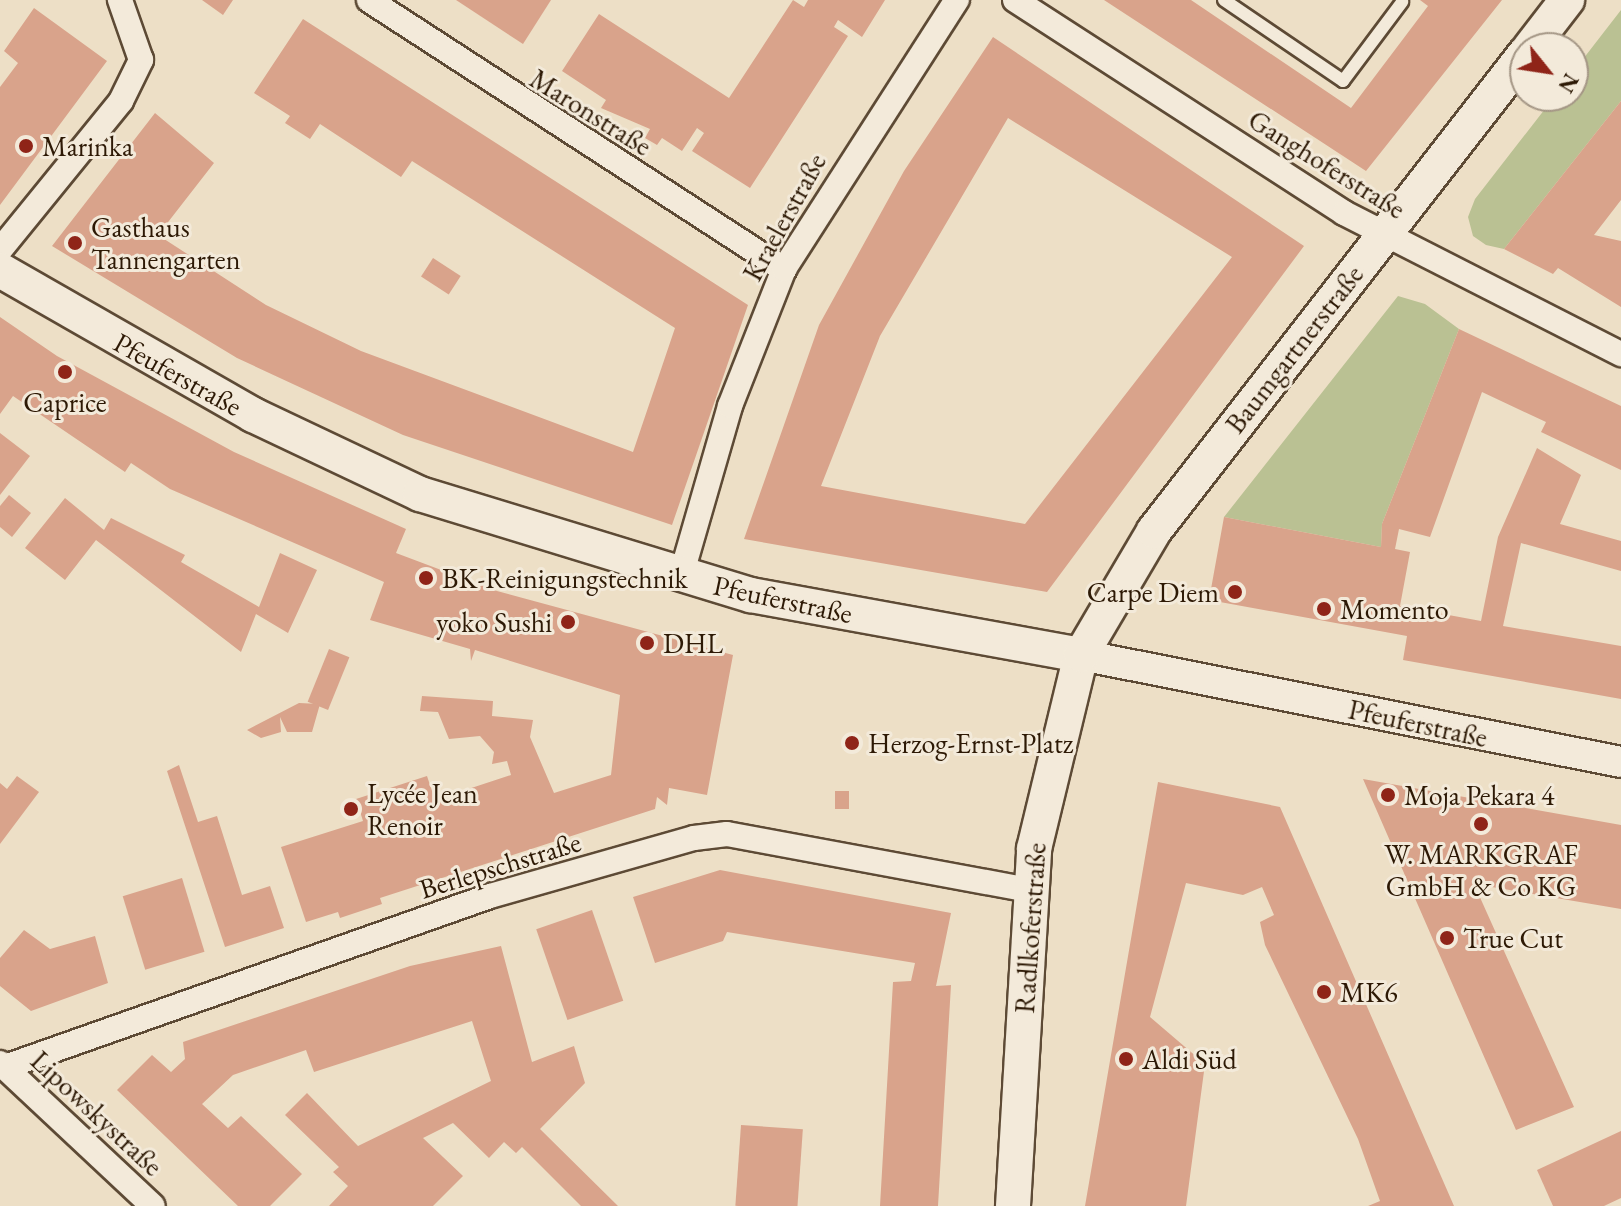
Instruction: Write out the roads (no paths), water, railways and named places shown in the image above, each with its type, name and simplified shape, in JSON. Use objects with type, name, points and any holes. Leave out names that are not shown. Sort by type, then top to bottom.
[{"type":"main road","points":[[1542,32],[1567,0]]},
{"type":"main road","name":"Baumgartnerstraße","points":[[1081,655],[1154,531],[1509,74]]},
{"type":"main road","name":"Pfeuferstraße","points":[[0,270],[253,415],[420,494],[681,576],[1081,655]]},
{"type":"main road","name":"Radlkoferstraße","points":[[1013,1206],[1029,890],[1049,768],[1081,655]]},
{"type":"street","points":[[0,250],[121,101],[141,60],[120,0]]},
{"type":"street","name":"Maronstraße","points":[[369,0],[784,269]]},
{"type":"street","name":"Kraelerstraße","points":[[681,576],[730,406],[784,269],[957,0]]},
{"type":"street","name":"Ganghoferstraße","points":[[1015,0],[1382,235],[1621,354]]},
{"type":"street","name":"Pfeuferstraße","points":[[1081,655],[1621,762]]},
{"type":"street","name":"Berlepschstraße","points":[[2,1065],[490,896],[694,838],[727,834],[1029,890]]},
{"type":"street","name":"Lipowskystraße","points":[[2,1065],[153,1206]]},
{"type":"lane","points":[[1224,0],[1343,81],[1402,2]]},
{"type":"place","name":"Marinka","points":[[26,146]]},
{"type":"place","name":"Gasthaus Tannengarten","points":[[75,243]]},
{"type":"place","name":"Caprice","points":[[65,372]]},
{"type":"place","name":"BK-Reinigungstechnik","points":[[426,578]]},
{"type":"place","name":"Carpe Diem","points":[[1235,592]]},
{"type":"place","name":"Momento","points":[[1324,609]]},
{"type":"place","name":"yoko Sushi","points":[[568,622]]},
{"type":"place","name":"DHL","points":[[647,643]]},
{"type":"place","name":"Herzog-Ernst-Platz","points":[[852,743]]},
{"type":"place","name":"Moja Pekara 4","points":[[1388,795]]},
{"type":"place","name":"Lycée Jean Renoir","points":[[351,809]]},
{"type":"place","name":"W. MARKGRAF GmbH & Co KG","points":[[1481,824]]},
{"type":"place","name":"True Cut","points":[[1447,938]]},
{"type":"place","name":"MK6","points":[[1324,992]]},
{"type":"place","name":"Aldi Süd","points":[[1126,1059]]}]
